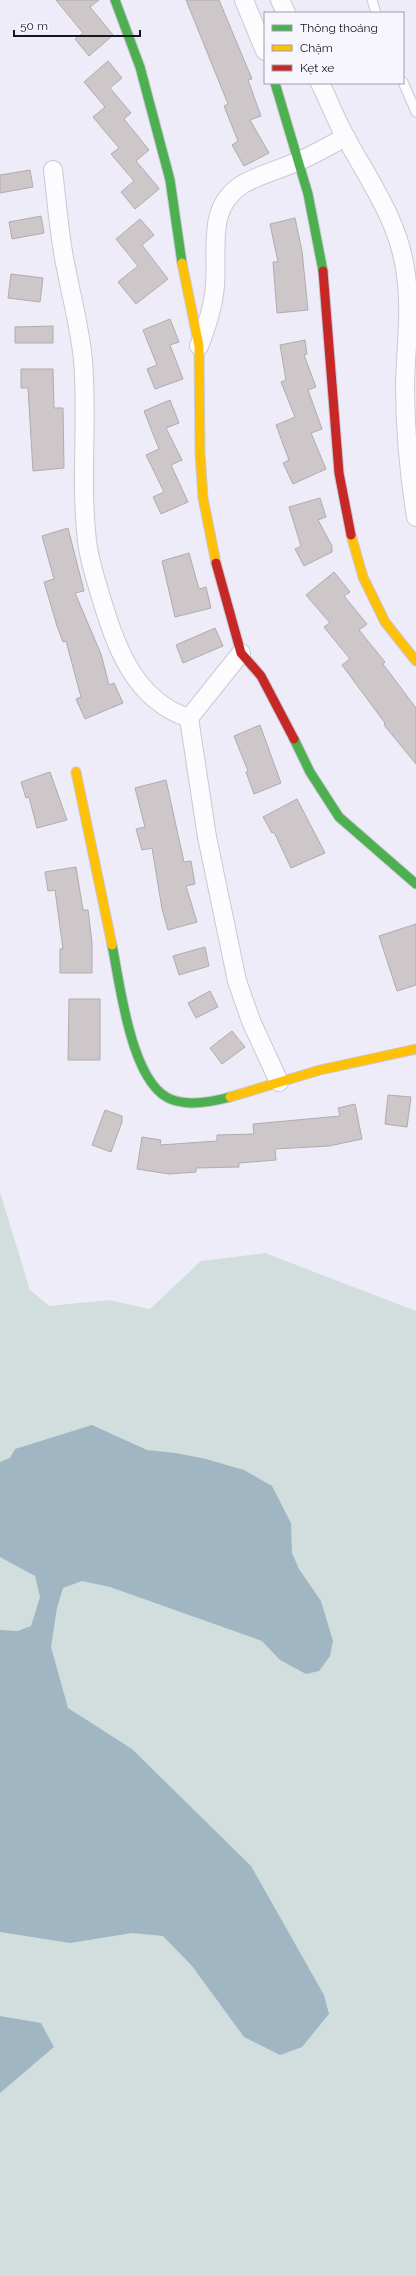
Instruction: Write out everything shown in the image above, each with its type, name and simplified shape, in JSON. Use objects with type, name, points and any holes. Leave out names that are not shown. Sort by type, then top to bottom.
[{"type":"street","points":[[115,0],[140,67],[164,151],[170,180],[182,260],[199,346],[200,445],[203,498],[217,570],[241,653],[261,676],[310,772],[339,817],[355,833],[416,884]]},
{"type":"street","points":[[244,0],[264,49]]},
{"type":"street","points":[[280,0],[286,12]]},
{"type":"street","points":[[276,84],[300,161],[317,230],[322,264],[331,397],[343,495],[352,544],[373,599],[390,630],[416,661]]},
{"type":"street","points":[[320,84],[346,137],[382,198],[398,239],[406,275],[408,321],[405,384],[408,455],[416,516]]},
{"type":"street","points":[[199,346],[207,326],[215,286],[215,230],[219,211],[230,196],[243,185],[300,161],[346,137]]},
{"type":"street","points":[[53,170],[66,268],[83,359],[86,402],[85,515],[91,561],[112,635],[122,659],[134,678],[163,706],[177,714],[189,718]]},
{"type":"street","points":[[241,653],[189,718],[208,837],[234,968],[251,1021],[279,1082]]},
{"type":"street","points":[[76,772],[130,1032],[138,1060],[151,1082],[165,1096],[172,1101],[190,1104],[230,1096],[306,1074],[416,1050]]},
{"type":"lane","points":[[372,0],[376,12]]},
{"type":"lane","points":[[404,84],[416,112]]},
{"type":"shaded area","points":[[0,1192],[30,1290],[49,1306],[109,1300],[150,1309],[201,1261],[265,1253],[416,1311],[416,2276],[0,2276]]},
{"type":"water","points":[[92,1425],[147,1450],[176,1453],[206,1459],[244,1470],[272,1486],[291,1523],[292,1553],[299,1569],[321,1601],[333,1641],[330,1656],[319,1671],[306,1674],[280,1660],[262,1641],[110,1587],[82,1581],[63,1588],[57,1608],[51,1647],[68,1708],[132,1749],[251,1866],[324,1995],[329,2014],[302,2047],[280,2055],[244,2037],[192,1966],[163,1936],[132,1933],[70,1943],[0,1932],[0,1630],[18,1631],[31,1626],[40,1597],[35,1576],[0,1557],[0,1462],[10,1458],[15,1449]]},
{"type":"water","points":[[0,2016],[41,2023],[54,2047],[0,2093]]},
{"type":"building","points":[[56,0],[99,0],[90,7],[113,35],[89,56],[75,39],[83,33]]},
{"type":"building","points":[[186,0],[219,0],[252,79],[248,80],[261,116],[250,120],[269,153],[244,166],[232,145],[238,141],[224,106],[228,104]]},
{"type":"building","points":[[108,61],[122,78],[110,88],[131,113],[124,119],[149,150],[136,161],[159,189],[135,209],[121,192],[134,181],[111,154],[119,148],[93,117],[105,107],[84,82]]},
{"type":"building","points":[[30,170],[33,187],[0,193],[0,175]]},
{"type":"building","points":[[41,216],[44,233],[12,239],[9,222]]},
{"type":"building","points":[[295,218],[302,251],[308,310],[277,313],[273,262],[278,262],[270,224]]},
{"type":"building","points":[[140,219],[154,235],[142,245],[168,279],[136,304],[118,282],[138,266],[116,239]]},
{"type":"building","points":[[11,274],[43,278],[40,302],[8,298]]},
{"type":"building","points":[[170,319],[179,342],[170,345],[183,379],[155,389],[147,369],[157,365],[143,330]]},
{"type":"building","points":[[53,326],[53,343],[15,343],[15,327]]},
{"type":"building","points":[[305,340],[307,354],[304,355],[316,387],[308,390],[322,429],[311,433],[326,469],[293,484],[283,463],[289,460],[276,425],[295,417],[281,382],[286,380],[280,345]]},
{"type":"building","points":[[21,369],[53,369],[54,408],[63,408],[64,468],[33,471],[28,388],[21,388]]},
{"type":"building","points":[[170,400],[179,423],[166,428],[182,460],[171,465],[188,502],[161,514],[153,497],[164,492],[146,455],[159,449],[144,411]]},
{"type":"building","points":[[320,498],[326,517],[318,520],[332,546],[332,552],[304,566],[295,549],[301,546],[289,507]]},
{"type":"building","points":[[68,528],[84,591],[75,593],[101,654],[109,685],[114,683],[123,703],[85,719],[76,699],[81,697],[66,641],[63,642],[57,626],[44,582],[54,579],[42,536]]},
{"type":"building","points":[[189,553],[199,589],[206,587],[211,608],[175,617],[162,561]]},
{"type":"building","points":[[334,572],[350,592],[344,596],[367,624],[359,630],[385,662],[383,664],[416,708],[416,764],[384,725],[385,723],[342,665],[350,659],[324,627],[330,623],[306,595]]},
{"type":"building","points":[[215,628],[223,646],[183,663],[176,645]]},
{"type":"building","points":[[260,725],[281,783],[254,794],[246,772],[248,771],[234,736]]},
{"type":"building","points":[[50,772],[67,820],[37,828],[29,797],[26,798],[21,782]]},
{"type":"building","points":[[166,780],[184,862],[191,861],[195,884],[186,886],[197,922],[168,930],[162,909],[152,848],[142,850],[136,829],[145,827],[135,788]]},
{"type":"building","points":[[297,799],[325,853],[291,868],[274,832],[272,833],[263,817]]},
{"type":"building","points":[[76,867],[83,910],[88,910],[92,942],[92,973],[60,973],[60,949],[63,949],[55,890],[48,891],[45,872]]},
{"type":"building","points":[[416,924],[416,985],[397,991],[379,936]]},
{"type":"building","points":[[205,947],[209,966],[179,975],[173,956]]},
{"type":"building","points":[[210,991],[218,1007],[196,1018],[188,1003]]},
{"type":"building","points":[[69,999],[100,999],[100,1060],[68,1060]]},
{"type":"building","points":[[232,1031],[245,1047],[222,1064],[210,1048]]},
{"type":"building","points":[[388,1095],[411,1097],[407,1127],[385,1124]]},
{"type":"building","points":[[355,1104],[362,1139],[329,1146],[275,1149],[276,1160],[239,1163],[239,1167],[196,1168],[196,1172],[169,1174],[137,1169],[142,1137],[161,1140],[160,1145],[217,1141],[217,1135],[254,1134],[253,1124],[340,1116],[338,1108]]},
{"type":"building","points":[[105,1110],[122,1116],[122,1122],[111,1152],[92,1145]]},
{"type":"traffic: fast","points":[[115,0],[140,67],[170,180],[182,263]]},
{"type":"traffic: fast","points":[[275,84],[308,194],[323,271]]},
{"type":"traffic: fast","points":[[294,739],[310,772],[339,817],[416,884]]},
{"type":"traffic: fast","points":[[112,945],[130,1032],[137,1055],[147,1076],[159,1091],[173,1100],[180,1102],[209,1102],[230,1097]]},
{"type":"traffic: slow","points":[[182,263],[199,346],[200,453],[203,498],[216,563]]},
{"type":"traffic: slow","points":[[351,535],[363,577],[385,622],[416,661]]},
{"type":"traffic: slow","points":[[76,772],[112,945]]},
{"type":"traffic: slow","points":[[230,1097],[320,1070],[416,1049]]},
{"type":"traffic: jam","points":[[323,271],[339,473],[351,535]]},
{"type":"traffic: jam","points":[[216,563],[241,653],[261,676],[294,739]]}]
